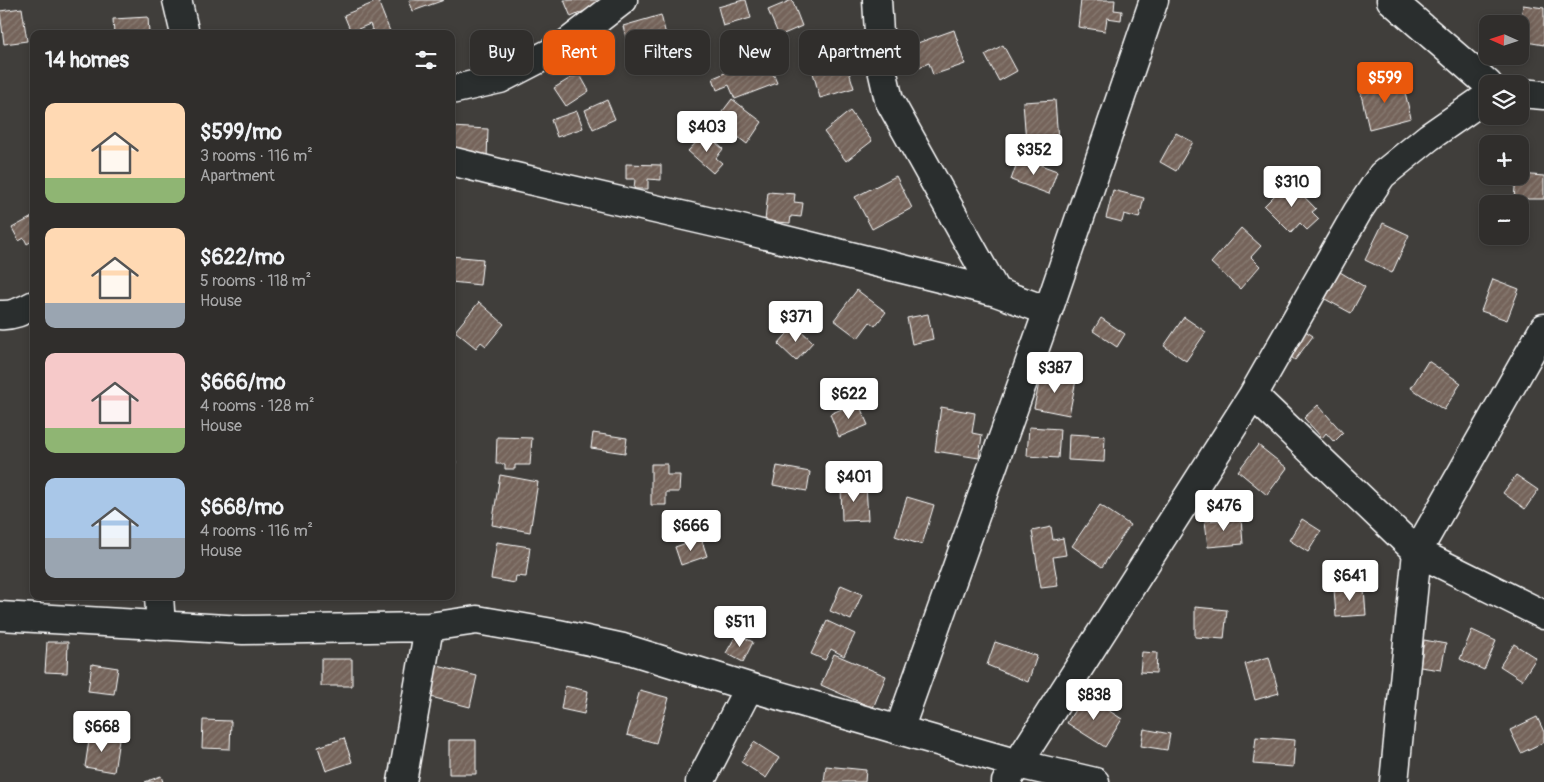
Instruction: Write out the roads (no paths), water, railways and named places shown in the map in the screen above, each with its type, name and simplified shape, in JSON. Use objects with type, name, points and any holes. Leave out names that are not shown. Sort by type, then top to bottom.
[{"type":"street","points":[[177,0],[184,30]]},
{"type":"street","points":[[455,89],[500,79],[562,47],[623,0]]},
{"type":"street","points":[[877,0],[881,65],[889,100],[996,292]]},
{"type":"street","points":[[899,730],[1048,311],[1154,0]]},
{"type":"street","points":[[1391,0],[1479,76]]},
{"type":"street","points":[[1529,94],[1544,96]]},
{"type":"street","points":[[1012,773],[1252,395],[1358,211],[1382,175],[1429,137],[1479,102]]},
{"type":"street","points":[[455,162],[737,228],[996,292],[1048,311]]},
{"type":"street","points":[[0,315],[22,311],[30,307]]},
{"type":"street","points":[[1394,782],[1417,552],[1544,328]]},
{"type":"street","points":[[1252,395],[1417,552],[1544,615]]},
{"type":"street","points":[[160,600],[161,626]]},
{"type":"street","points":[[0,616],[243,630],[429,627],[477,620],[558,634],[623,648],[749,687],[899,730],[1012,773],[1095,782]]},
{"type":"street","points":[[402,782],[429,627]]},
{"type":"street","points":[[700,782],[749,687]]}]
